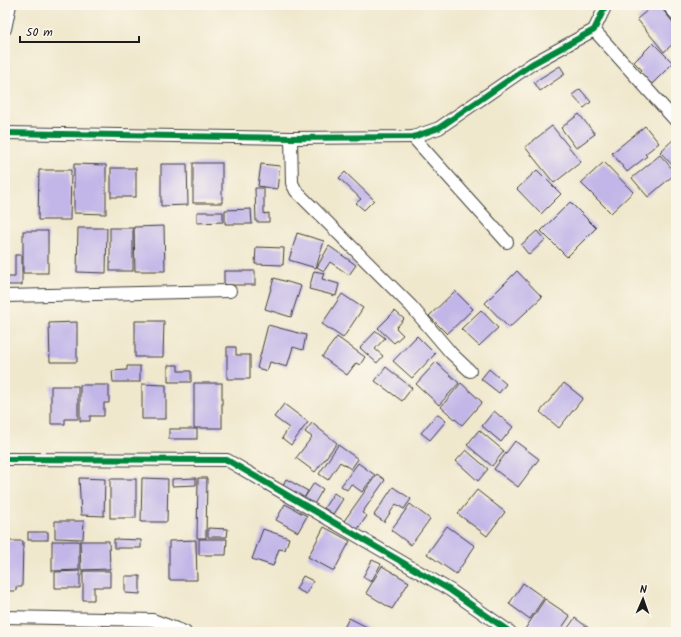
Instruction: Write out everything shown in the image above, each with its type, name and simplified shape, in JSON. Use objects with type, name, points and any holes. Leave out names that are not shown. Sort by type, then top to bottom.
[{"type":"street","points":[[5,29],[10,5]]},
{"type":"street","points":[[5,133],[291,138],[413,137],[439,128],[532,64],[594,30],[606,5]]},
{"type":"street","points":[[668,5],[676,14]]},
{"type":"street","points":[[594,30],[676,121]]},
{"type":"street","points":[[413,137],[507,242]]},
{"type":"street","points":[[291,138],[292,183],[296,191],[411,306],[451,353],[470,371]]},
{"type":"street","points":[[5,296],[230,291]]},
{"type":"street","points":[[5,459],[227,460],[450,590],[510,632]]},
{"type":"street","points":[[5,617],[153,620],[185,632]]},
{"type":"building","points":[[654,5],[659,5],[676,26],[676,41],[664,52],[637,19]]},
{"type":"building","points":[[653,43],[673,63],[652,84],[640,72],[642,70],[634,62]]},
{"type":"building","points":[[560,66],[565,74],[540,91],[534,82]]},
{"type":"building","points":[[580,89],[591,102],[584,108],[572,95]]},
{"type":"building","points":[[579,114],[595,134],[576,148],[561,128]]},
{"type":"building","points":[[552,126],[581,162],[554,183],[525,147]]},
{"type":"building","points":[[645,126],[659,143],[645,154],[647,156],[627,172],[612,153]]},
{"type":"building","points":[[676,137],[676,169],[660,152]]},
{"type":"building","points":[[660,155],[676,173],[648,197],[632,178]]},
{"type":"building","points":[[604,162],[633,192],[611,213],[581,183]]},
{"type":"building","points":[[193,163],[222,163],[222,203],[193,203]]},
{"type":"building","points":[[74,164],[106,165],[106,214],[74,213]]},
{"type":"building","points":[[161,164],[187,164],[188,205],[161,206]]},
{"type":"building","points":[[261,164],[280,166],[277,189],[258,186]]},
{"type":"building","points":[[111,168],[136,168],[136,197],[111,197]]},
{"type":"building","points":[[39,170],[71,170],[70,220],[38,220]]},
{"type":"building","points":[[537,170],[561,194],[541,214],[517,189]]},
{"type":"building","points":[[345,172],[374,200],[364,210],[356,203],[361,199],[339,178]]},
{"type":"building","points":[[255,188],[264,188],[264,214],[269,213],[269,222],[256,222]]},
{"type":"building","points":[[570,202],[596,228],[567,257],[541,231]]},
{"type":"building","points":[[251,209],[252,224],[225,224],[225,210]]},
{"type":"building","points":[[197,212],[223,212],[223,222],[197,223]]},
{"type":"building","points":[[164,226],[165,271],[135,271],[134,227]]},
{"type":"building","points":[[78,228],[107,228],[106,273],[77,272]]},
{"type":"building","points":[[110,228],[133,228],[133,271],[110,271]]},
{"type":"building","points":[[23,231],[48,231],[48,273],[23,273]]},
{"type":"building","points":[[537,231],[545,240],[529,255],[521,245]]},
{"type":"building","points":[[297,233],[324,241],[316,268],[289,260]]},
{"type":"building","points":[[329,246],[356,265],[349,275],[330,262],[324,271],[317,267]]},
{"type":"building","points":[[256,247],[284,248],[283,265],[255,264]]},
{"type":"building","points":[[15,255],[22,255],[22,285],[5,285],[5,277],[15,277]]},
{"type":"building","points":[[224,271],[255,271],[255,285],[224,285]]},
{"type":"building","points":[[314,271],[324,273],[322,279],[339,284],[336,296],[309,289]]},
{"type":"building","points":[[517,271],[542,297],[509,328],[485,303]]},
{"type":"building","points":[[274,278],[301,286],[291,317],[265,309]]},
{"type":"building","points":[[455,291],[473,309],[447,334],[429,316]]},
{"type":"building","points":[[342,294],[363,308],[343,338],[322,324]]},
{"type":"building","points":[[481,310],[498,328],[479,346],[461,329]]},
{"type":"building","points":[[395,311],[404,319],[396,328],[403,335],[394,343],[378,328]]},
{"type":"building","points":[[135,321],[164,321],[163,357],[135,357]]},
{"type":"building","points":[[77,322],[77,362],[50,362],[49,323]]},
{"type":"building","points":[[268,325],[306,335],[303,350],[293,347],[287,367],[270,362],[267,371],[257,368]]},
{"type":"building","points":[[376,331],[385,338],[375,349],[383,356],[377,363],[360,348]]},
{"type":"building","points":[[417,336],[435,354],[412,378],[393,361]]},
{"type":"building","points":[[337,337],[365,357],[360,365],[356,363],[347,375],[322,357]]},
{"type":"building","points":[[5,342],[7,342],[6,370],[5,370]]},
{"type":"building","points":[[227,347],[236,347],[236,355],[250,355],[250,379],[227,379]]},
{"type":"building","points":[[436,362],[459,383],[439,405],[416,384]]},
{"type":"building","points":[[168,365],[178,365],[178,371],[191,371],[191,382],[168,382]]},
{"type":"building","points":[[127,366],[140,366],[140,382],[113,382],[112,371],[127,370]]},
{"type":"building","points":[[386,367],[412,388],[402,401],[375,381]]},
{"type":"building","points":[[489,369],[506,384],[499,393],[481,379]]},
{"type":"building","points":[[194,383],[222,383],[222,428],[194,428]]},
{"type":"building","points":[[461,383],[482,402],[462,425],[441,407]]},
{"type":"building","points":[[564,383],[583,398],[559,428],[540,412]]},
{"type":"building","points":[[142,384],[166,385],[166,419],[142,419]]},
{"type":"building","points":[[80,385],[109,385],[109,403],[104,403],[104,416],[90,416],[90,421],[80,421]]},
{"type":"building","points":[[51,386],[78,386],[78,419],[65,419],[65,424],[51,424]]},
{"type":"building","points":[[284,404],[308,422],[291,445],[282,438],[289,428],[274,417]]},
{"type":"building","points":[[494,411],[513,427],[501,442],[482,426]]},
{"type":"building","points":[[437,414],[446,421],[430,440],[421,433]]},
{"type":"building","points":[[312,423],[337,443],[315,472],[296,458],[312,437],[305,432]]},
{"type":"building","points":[[169,429],[197,429],[197,439],[169,439]]},
{"type":"building","points":[[479,430],[504,451],[492,466],[467,445]]},
{"type":"building","points":[[515,441],[539,459],[518,487],[494,469]]},
{"type":"building","points":[[338,445],[358,459],[351,469],[340,462],[328,480],[319,474]]},
{"type":"building","points":[[466,450],[488,469],[478,481],[456,461]]},
{"type":"building","points":[[358,463],[375,475],[362,492],[351,484],[347,490],[341,486]]},
{"type":"building","points":[[377,474],[385,480],[362,513],[367,516],[357,530],[344,521]]},
{"type":"building","points":[[79,478],[105,479],[104,516],[81,515]]},
{"type":"building","points":[[142,478],[168,479],[167,522],[141,522]]},
{"type":"building","points":[[196,478],[196,485],[172,486],[172,479]]},
{"type":"building","points":[[198,478],[207,478],[206,538],[197,538]]},
{"type":"building","points":[[110,479],[136,479],[136,518],[110,518]]},
{"type":"building","points":[[286,479],[308,491],[303,500],[281,489]]},
{"type":"building","points":[[314,483],[323,489],[313,506],[303,500]]},
{"type":"building","points":[[393,487],[411,499],[404,509],[396,504],[384,522],[374,515]]},
{"type":"building","points":[[477,490],[505,512],[487,536],[458,514]]},
{"type":"building","points":[[334,493],[343,499],[333,514],[324,508]]},
{"type":"building","points":[[285,504],[307,516],[298,532],[276,520]]},
{"type":"building","points":[[410,504],[430,519],[411,545],[391,530]]},
{"type":"building","points":[[55,521],[84,521],[83,539],[55,538]]},
{"type":"building","points":[[447,526],[475,546],[456,574],[427,554]]},
{"type":"building","points":[[324,527],[350,541],[334,571],[308,557]]},
{"type":"building","points":[[208,528],[228,529],[227,537],[208,537]]},
{"type":"building","points":[[263,529],[289,538],[285,550],[279,549],[273,566],[252,559]]},
{"type":"building","points":[[28,532],[48,532],[48,540],[28,540]]},
{"type":"building","points":[[114,539],[141,540],[141,548],[114,548]]},
{"type":"building","points":[[199,539],[227,539],[226,555],[199,555]]},
{"type":"building","points":[[196,540],[197,580],[169,580],[169,541]]},
{"type":"building","points":[[5,541],[23,541],[22,587],[16,587],[16,591],[5,591]]},
{"type":"building","points":[[52,541],[79,541],[79,570],[52,571]]},
{"type":"building","points":[[80,541],[109,541],[110,569],[81,570]]},
{"type":"building","points":[[372,560],[381,564],[371,582],[363,577]]},
{"type":"building","points":[[382,566],[409,582],[392,609],[366,593]]},
{"type":"building","points":[[80,571],[80,588],[55,588],[55,572]]},
{"type":"building","points":[[83,571],[110,571],[110,587],[94,587],[94,600],[83,600]]},
{"type":"building","points":[[125,576],[140,576],[140,594],[125,593]]},
{"type":"building","points":[[303,576],[313,581],[306,594],[296,589]]},
{"type":"building","points":[[523,583],[544,598],[530,619],[509,604]]},
{"type":"building","points":[[545,599],[570,616],[559,632],[523,632]]},
{"type":"building","points":[[349,618],[377,632],[342,632]]},
{"type":"building","points":[[575,618],[594,632],[565,632]]},
{"type":"cycle path","points":[[5,133],[291,138],[413,137],[439,128],[532,64],[594,30],[606,5]]},
{"type":"cycle path","points":[[5,459],[227,460],[450,590],[510,632]]}]
